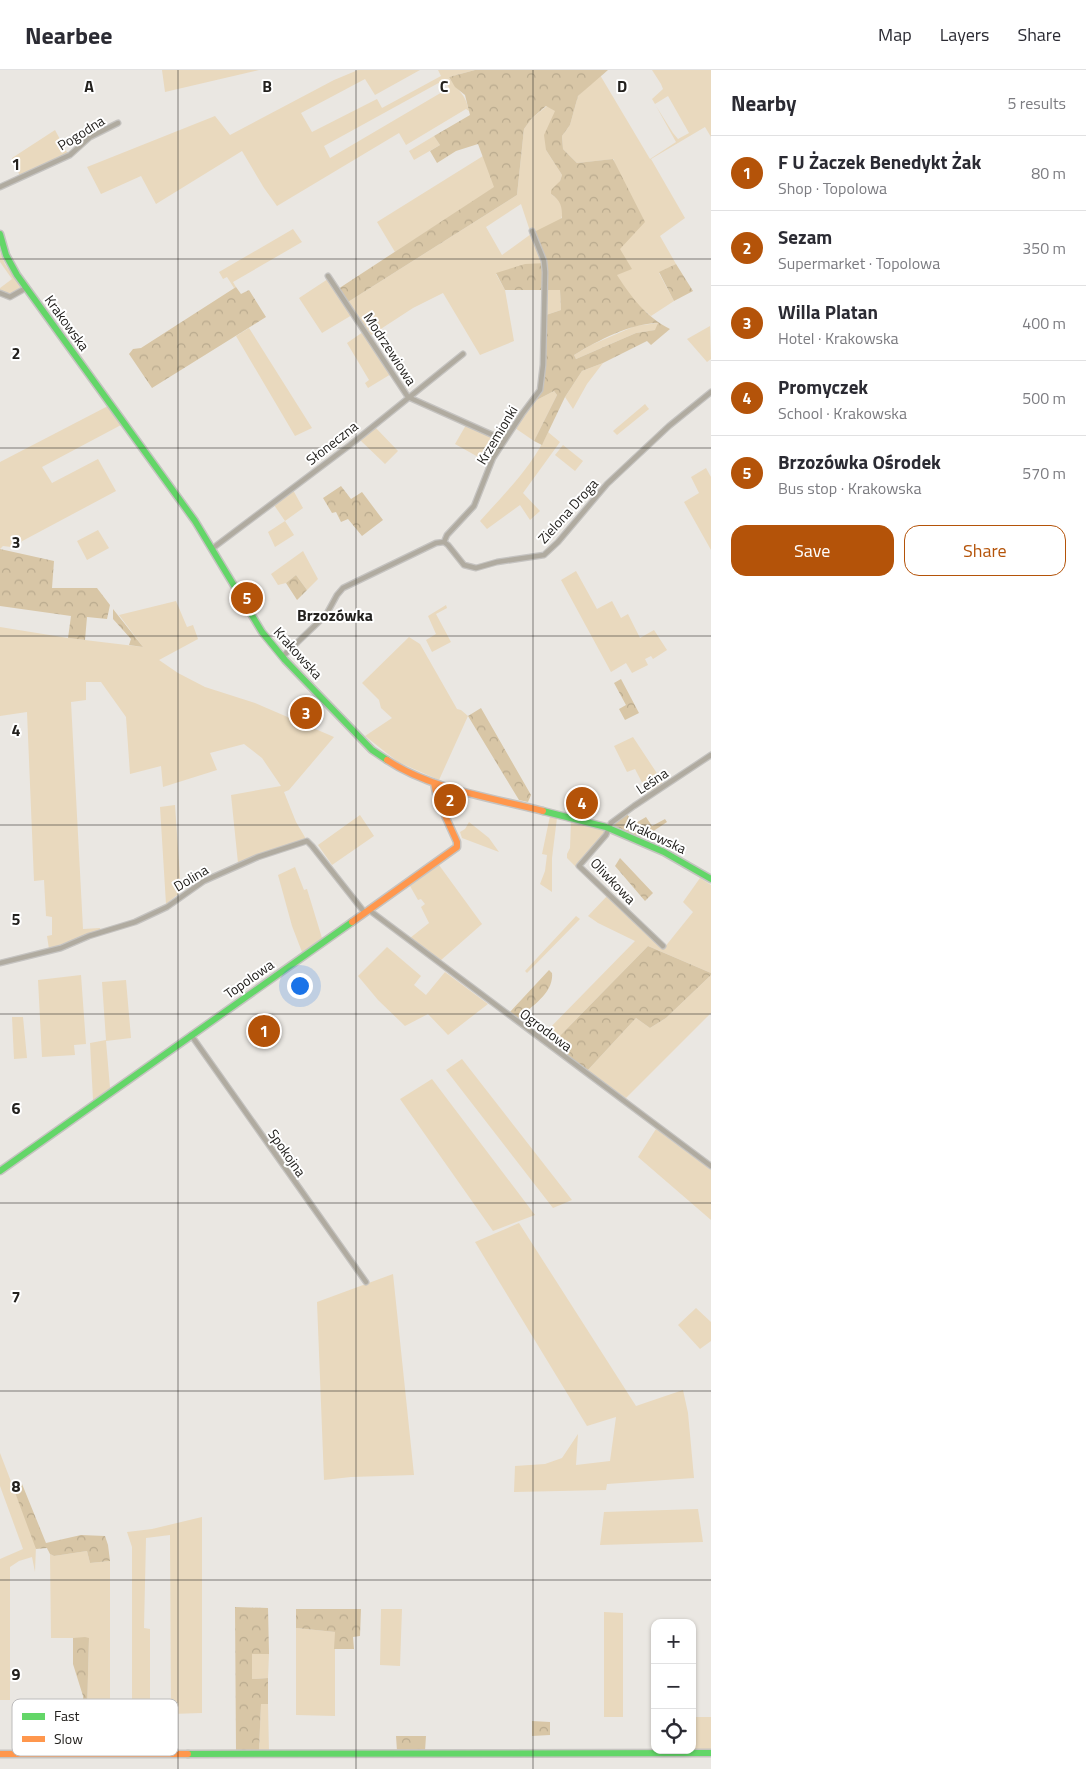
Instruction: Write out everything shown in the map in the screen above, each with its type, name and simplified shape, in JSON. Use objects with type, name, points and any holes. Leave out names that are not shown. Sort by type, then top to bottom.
[{"type":"street","name":"Pogodna","points":[[0,187],[70,155],[90,137],[118,123]]},
{"type":"street","name":"Krzemionki","points":[[444,542],[474,506],[494,458],[504,440],[540,390],[543,365],[546,272],[532,231]]},
{"type":"street","name":"Krakowska","points":[[0,234],[7,259],[26,288],[177,495],[213,548],[255,620],[282,656],[375,753],[401,769],[434,783],[585,820],[610,828],[664,852],[711,879]]},
{"type":"street","name":"Modrzewiowa","points":[[328,276],[408,397],[504,440]]},
{"type":"street","points":[[0,293],[10,297],[26,288]]},
{"type":"street","name":"Słoneczna","points":[[213,548],[350,444],[463,354]]},
{"type":"street","name":"Zielona Droga","points":[[444,542],[464,564],[476,568],[497,562],[544,554],[558,542],[607,484],[669,426],[711,392]]},
{"type":"street","points":[[282,656],[326,615],[336,595],[343,588],[436,543],[444,542]]},
{"type":"street","name":"Leśna","points":[[610,828],[611,823],[634,806],[711,756]]},
{"type":"street","name":"Topolowa","points":[[0,1171],[456,847],[455,837],[437,798],[434,783]]},
{"type":"street","name":"Oliwkowa","points":[[610,828],[579,866],[663,946]]},
{"type":"street","name":"Dolina","points":[[0,963],[61,948],[89,936],[135,922],[167,907],[204,881],[258,857],[306,841],[367,912]]},
{"type":"street","name":"Ogrodowa","points":[[367,912],[711,1166]]},
{"type":"street","name":"Spokojna","points":[[191,1036],[366,1282]]},
{"type":"street","points":[[178,1754],[711,1754]]},
{"type":"shaded area","points":[[162,70],[259,70],[165,92]]},
{"type":"shaded area","points":[[358,70],[420,70],[375,95],[365,79],[301,113],[312,132],[377,99],[382,108],[441,76],[438,70],[475,70],[449,77],[463,96],[469,111],[466,109],[406,145],[399,133],[277,206],[242,151],[156,204],[141,176],[101,194],[87,167],[215,116],[230,135],[334,80]],"holes":[[[444,80],[449,88],[330,158],[324,146]]]},
{"type":"shaded area","points":[[652,70],[711,70],[711,137],[705,127],[651,159],[685,218],[660,236],[676,264],[659,273],[674,301],[651,316],[636,304],[616,275],[620,249],[614,159],[577,163],[563,149],[562,136],[570,125],[578,96],[600,75],[650,159],[676,142],[656,106],[678,139],[689,133],[668,96],[655,104],[652,99],[663,89]]},
{"type":"shaded area","points":[[547,106],[556,111],[546,150],[562,175],[551,194],[560,202],[562,212],[557,235],[546,263],[496,274],[505,290],[514,341],[480,355],[443,293],[413,308],[370,336],[348,302],[517,195],[524,129],[532,118]],"holes":[[[521,204],[531,234],[502,255],[486,227]]]},
{"type":"shaded area","points":[[55,130],[68,154],[20,176],[12,158]]},
{"type":"shaded area","points":[[434,136],[440,145],[414,160],[409,151]]},
{"type":"shaded area","points":[[483,156],[495,187],[395,252],[377,222]]},
{"type":"shaded area","points":[[293,229],[302,242],[233,282],[236,287],[234,288],[227,277],[223,279],[219,272]]},
{"type":"shaded area","points":[[0,252],[5,264],[22,289],[10,296],[0,291],[0,288],[12,279],[0,262]]},
{"type":"shaded area","points":[[328,279],[352,315],[322,333],[299,298]]},
{"type":"shaded area","points":[[560,289],[561,310],[546,315],[548,290]]},
{"type":"shaded area","points":[[658,323],[656,330],[636,333],[576,359],[574,355],[591,345],[635,326]]},
{"type":"shaded area","points":[[710,326],[711,359],[707,362],[687,339]]},
{"type":"shaded area","points":[[249,328],[312,428],[295,436],[236,336]]},
{"type":"shaded area","points":[[363,332],[391,374],[368,388],[365,383],[369,380],[347,343]]},
{"type":"shaded area","points":[[603,363],[587,384],[573,409],[565,397],[582,371]]},
{"type":"shaded area","points":[[554,391],[557,395],[534,441],[515,428],[531,403]]},
{"type":"shaded area","points":[[645,404],[649,409],[617,435],[613,431]]},
{"type":"shaded area","points":[[108,406],[121,425],[42,467],[52,483],[98,459],[116,491],[11,547],[3,546],[0,549],[0,462]]},
{"type":"shaded area","points":[[466,425],[502,441],[489,463],[455,444]]},
{"type":"shaded area","points":[[374,426],[398,451],[385,464],[359,439]]},
{"type":"shaded area","points":[[548,432],[560,442],[523,493],[540,511],[530,520],[520,505],[487,529],[480,521],[526,468],[542,445]]},
{"type":"shaded area","points":[[563,445],[583,461],[575,471],[555,455]]},
{"type":"shaded area","points":[[706,468],[711,477],[711,550],[684,502],[699,493],[691,477]]},
{"type":"shaded area","points":[[293,490],[303,508],[285,521],[274,505]]},
{"type":"shaded area","points":[[285,521],[294,535],[275,547],[268,532]]},
{"type":"shaded area","points":[[98,530],[109,548],[87,560],[77,541]]},
{"type":"shaded area","points":[[303,551],[318,579],[307,590],[296,575],[286,583],[278,585],[271,574]]},
{"type":"shaded area","points":[[576,571],[597,609],[612,601],[621,618],[628,614],[640,638],[654,630],[667,650],[653,659],[651,656],[645,659],[648,665],[632,673],[626,663],[611,672],[561,580]]},
{"type":"shaded area","points":[[176,601],[187,627],[193,625],[198,639],[159,660],[178,673],[205,687],[255,703],[334,737],[289,790],[284,792],[296,822],[306,839],[238,863],[231,795],[281,786],[262,758],[244,744],[210,753],[217,770],[163,787],[161,766],[130,774],[126,717],[101,682],[86,682],[86,700],[71,702],[83,929],[100,928],[101,931],[49,949],[47,936],[52,935],[52,917],[46,916],[44,880],[34,881],[27,712],[0,716],[0,627],[143,647],[119,615]]},
{"type":"shaded area","points":[[446,605],[447,608],[436,614],[451,642],[432,652],[426,640],[436,634],[428,616]]},
{"type":"shaded area","points":[[409,637],[420,644],[457,709],[468,716],[439,780],[398,762],[365,736],[392,718],[381,708],[379,700],[362,683]]},
{"type":"shaded area","points":[[633,737],[664,784],[648,794],[635,769],[627,772],[614,746]]},
{"type":"shaded area","points":[[175,805],[181,892],[166,904],[160,807]]},
{"type":"shaded area","points":[[360,815],[374,836],[332,865],[318,845]]},
{"type":"shaded area","points":[[550,816],[557,818],[552,858],[552,892],[540,884],[545,871],[547,855],[542,854]]},
{"type":"shaded area","points":[[571,821],[604,830],[606,833],[577,868],[567,858],[570,848]]},
{"type":"shaded area","points":[[469,822],[489,838],[499,852],[462,838],[460,832],[465,829]]},
{"type":"shaded area","points":[[439,865],[482,924],[440,961],[410,938],[429,923],[421,907],[425,904],[421,899],[418,900],[410,886]]},
{"type":"shaded area","points":[[295,867],[304,890],[307,889],[322,938],[302,952],[292,926],[278,875]]},
{"type":"shaded area","points":[[700,878],[711,885],[711,973],[648,946],[551,1045],[541,1037],[635,941],[588,916],[608,895],[664,948],[693,912],[683,902]]},
{"type":"shaded area","points":[[576,916],[580,919],[527,973],[525,971]]},
{"type":"shaded area","points":[[387,947],[421,976],[414,985],[426,995],[445,972],[488,1004],[448,1035],[428,1014],[405,1026],[378,1000],[358,976]]},
{"type":"shaded area","points":[[81,975],[86,1044],[74,1045],[75,1055],[42,1057],[38,980]]},
{"type":"shaded area","points":[[711,975],[711,1013],[626,1098],[587,1071],[636,1018],[650,1028],[666,1018]]},
{"type":"shaded area","points":[[126,980],[131,1038],[106,1041],[110,1088],[93,1100],[90,1043],[106,1040],[102,982]]},
{"type":"shaded area","points":[[12,1017],[23,1017],[27,1058],[14,1059]]},
{"type":"shaded area","points":[[462,1059],[572,1200],[553,1208],[446,1070]]},
{"type":"shaded area","points":[[432,1079],[535,1215],[493,1231],[400,1099]]},
{"type":"shaded area","points":[[656,1129],[711,1170],[711,1220],[638,1157]]},
{"type":"shaded area","points":[[519,1223],[636,1406],[683,1390],[688,1413],[694,1478],[607,1484],[606,1490],[514,1492],[515,1466],[545,1464],[562,1458],[578,1434],[576,1465],[610,1461],[616,1417],[587,1426],[475,1242]]},
{"type":"shaded area","points":[[393,1274],[414,1475],[324,1480],[317,1302]]},
{"type":"shaded area","points":[[696,1308],[711,1322],[711,1341],[700,1349],[678,1325]]},
{"type":"shaded area","points":[[0,1453],[36,1546],[35,1572],[32,1557],[19,1561],[10,1567],[10,1700],[0,1700],[0,1559],[23,1549],[0,1486]]},
{"type":"shaded area","points":[[698,1509],[703,1542],[600,1545],[604,1512]]},
{"type":"shaded area","points":[[202,1517],[202,1713],[178,1714],[178,1699],[171,1699],[170,1535],[146,1538],[144,1628],[150,1629],[150,1699],[132,1699],[132,1547],[127,1532],[152,1529]]},
{"type":"shaded area","points":[[87,1551],[90,1563],[110,1561],[110,1699],[87,1699],[89,1638],[51,1638],[50,1554],[54,1556]]},
{"type":"shaded area","points":[[381,1609],[402,1609],[400,1666],[380,1665]]},
{"type":"shaded area","points":[[604,1612],[623,1613],[623,1717],[604,1717]]},
{"type":"shaded area","points":[[296,1628],[335,1632],[335,1716],[296,1715]]},
{"type":"shaded area","points":[[252,1654],[269,1654],[268,1678],[252,1679]]},
{"type":"shaded area","points":[[261,1704],[268,1704],[269,1752],[259,1751]]},
{"type":"shaded area","points":[[696,1717],[711,1717],[711,1752],[696,1752]]},
{"type":"green space","points":[[475,70],[608,70],[578,96],[570,125],[562,136],[563,149],[577,163],[613,159],[645,222],[620,249],[632,269],[617,275],[640,306],[653,318],[670,329],[651,345],[647,341],[603,363],[582,371],[565,397],[542,445],[534,441],[557,395],[554,391],[531,403],[543,387],[546,315],[561,310],[560,290],[505,290],[496,273],[525,264],[546,263],[534,232],[562,218],[560,204],[551,194],[551,190],[560,181],[562,175],[546,150],[544,135],[555,111],[546,106],[532,118],[524,129],[517,195],[348,302],[338,289],[494,187],[478,144],[456,151],[437,163],[430,151],[440,145],[434,136],[470,115],[465,95],[455,87],[449,77]],"holes":[[[658,323],[655,330],[636,333],[576,359],[574,355],[604,339],[636,326]]]},
{"type":"green space","points":[[676,264],[693,291],[674,301],[659,272]]},
{"type":"green space","points":[[236,287],[241,294],[249,290],[266,317],[152,388],[129,354],[133,349],[141,348]]},
{"type":"green space","points":[[341,486],[351,499],[362,492],[383,520],[362,536],[348,519],[341,522],[336,512],[332,513],[323,498]]},
{"type":"green space","points":[[0,549],[54,561],[52,588],[97,588],[110,605],[107,619],[87,617],[85,640],[68,638],[71,616],[0,606]]},
{"type":"green space","points":[[296,575],[307,590],[297,600],[286,583]]},
{"type":"green space","points":[[113,609],[143,647],[129,645],[131,639],[113,619]]},
{"type":"green space","points":[[621,679],[639,713],[625,720],[619,709],[626,705],[614,683]]},
{"type":"green space","points":[[481,708],[531,795],[528,802],[519,800],[468,716]]},
{"type":"green space","points":[[627,814],[634,824],[646,817],[652,826],[665,819],[667,822],[643,838],[612,825]]},
{"type":"green space","points":[[620,858],[653,893],[645,901],[615,866]]},
{"type":"green space","points":[[648,946],[711,973],[711,975],[666,1018],[650,1028],[636,1018],[587,1071],[551,1045]]},
{"type":"green space","points":[[549,970],[552,973],[552,980],[540,999],[517,1019],[509,1013]]},
{"type":"green space","points":[[22,1484],[46,1543],[81,1535],[105,1536],[110,1561],[90,1563],[87,1551],[54,1556],[50,1554],[47,1548],[36,1549],[13,1487]]},
{"type":"green space","points":[[235,1607],[268,1608],[269,1654],[252,1654],[252,1679],[268,1678],[268,1704],[261,1704],[259,1751],[236,1751]]},
{"type":"green space","points":[[296,1609],[361,1609],[360,1636],[353,1637],[354,1649],[334,1649],[335,1632],[296,1628]]},
{"type":"green space","points":[[73,1638],[89,1638],[87,1699],[83,1699],[73,1664]]},
{"type":"green space","points":[[532,1721],[550,1722],[550,1735],[532,1736]]},
{"type":"green space","points":[[396,1736],[426,1736],[425,1751],[397,1751]]},
{"type":"traffic: fast","points":[[0,234],[6,255],[17,275],[195,521],[262,632],[285,660],[372,750],[387,760]]},
{"type":"traffic: fast","points":[[543,811],[606,827],[664,852],[711,879]]},
{"type":"traffic: fast","points":[[0,1171],[352,922]]},
{"type":"traffic: fast","points":[[188,1754],[711,1753]]},
{"type":"traffic: slow","points":[[387,760],[422,778],[462,792],[543,811]]},
{"type":"traffic: slow","points":[[352,922],[457,847],[457,842],[437,798],[434,783]]},
{"type":"traffic: slow","points":[[0,1754],[12,1754]]},
{"type":"traffic: slow","points":[[178,1754],[188,1754]]},
{"type":"place","name":"Brzozówka Ośrodek","points":[[247,598]]},
{"type":"place","name":"Willa Platan","points":[[306,713]]},
{"type":"place","name":"Sezam","points":[[450,800]]},
{"type":"place","name":"Promyczek","points":[[582,803]]},
{"type":"place","name":"F U Żaczek Benedykt Żak","points":[[264,1031]]},
{"type":"district","name":"Brzozówka","points":[[335,615]]}]
